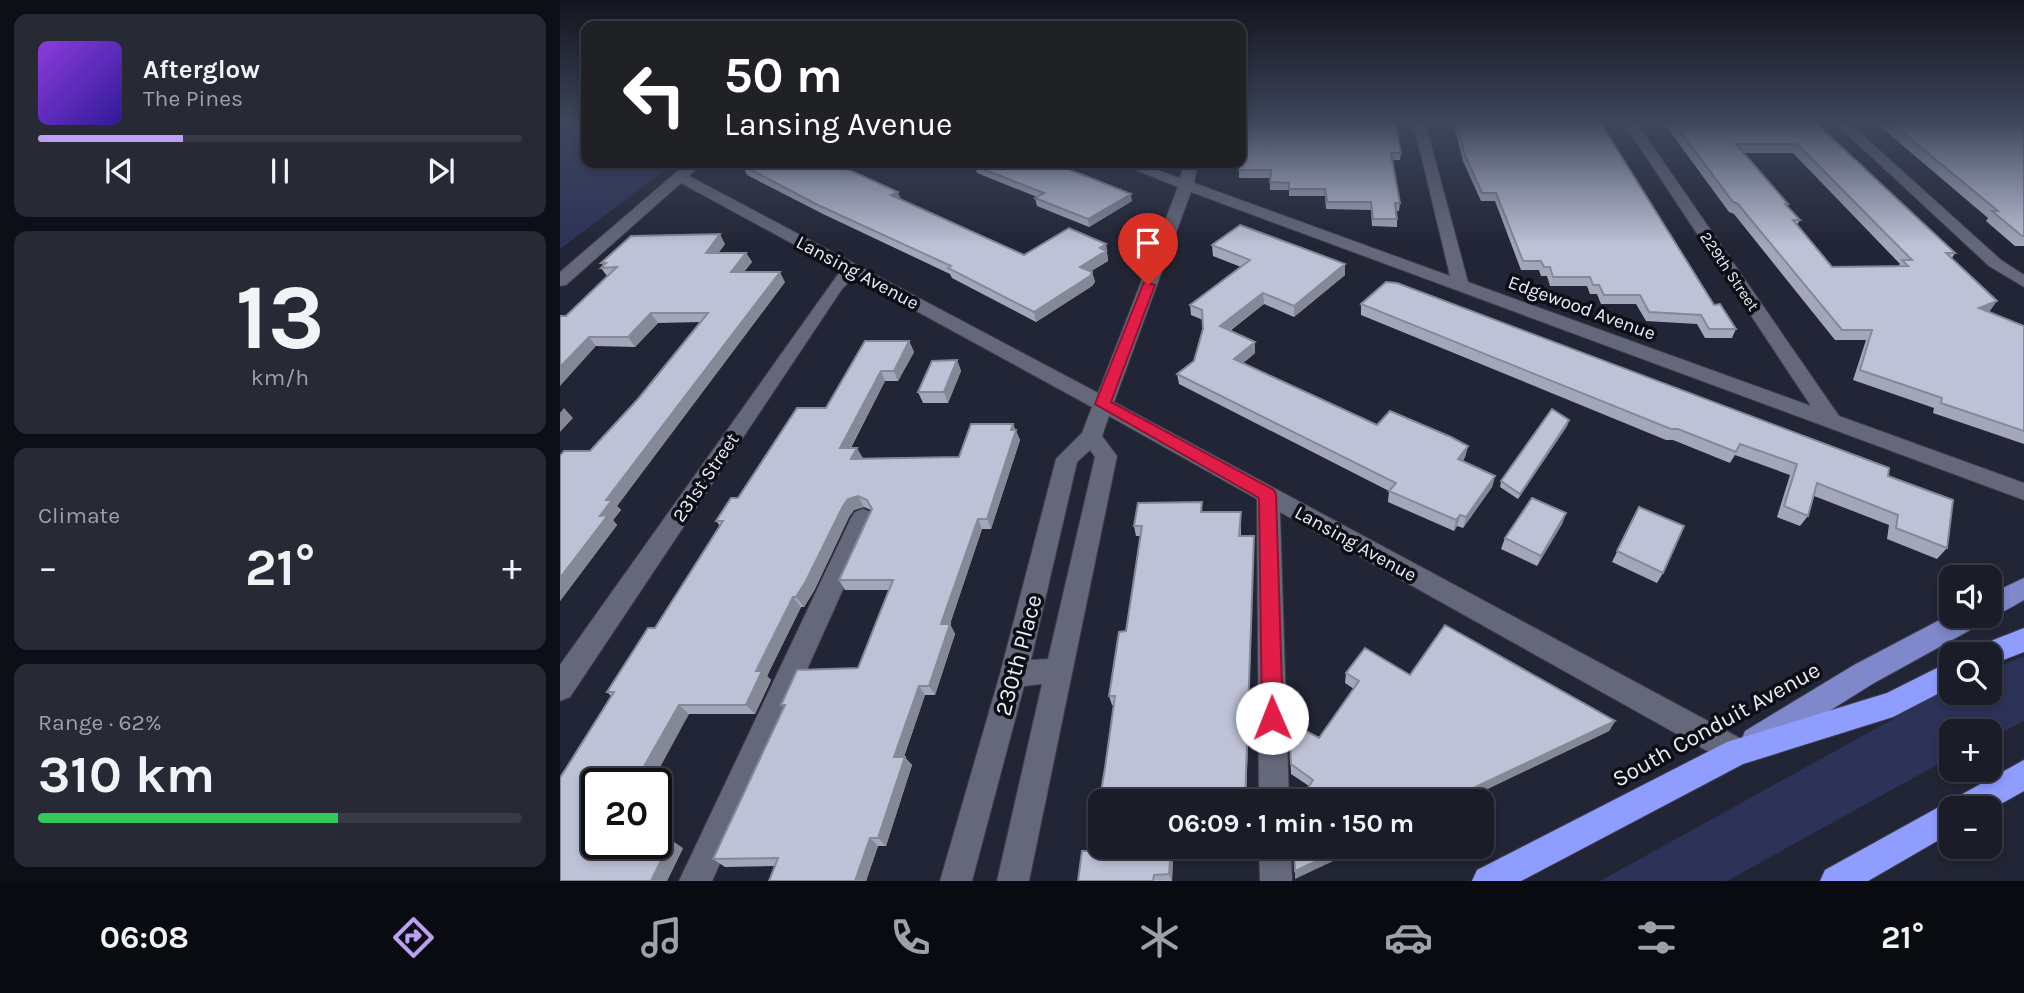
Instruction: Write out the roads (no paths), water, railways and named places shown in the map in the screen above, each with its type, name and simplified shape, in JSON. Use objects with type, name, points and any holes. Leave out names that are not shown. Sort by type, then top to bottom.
[{"type":"highway","points":[[2002,648],[2024,640]]},
{"type":"highway","points":[[1737,752],[1893,704],[1939,679]]},
{"type":"highway","name":"South Conduit Avenue","points":[[1488,881],[1737,752]]},
{"type":"highway","points":[[1986,796],[2024,775]]},
{"type":"highway","points":[[1836,881],[1939,823]]},
{"type":"main road","points":[[2002,599],[2024,587]]},
{"type":"main road","name":"South Conduit Avenue","points":[[1737,752],[1864,674],[1950,628]]},
{"type":"street","points":[[1429,163],[1460,284]]},
{"type":"street","name":"229th Street","points":[[1657,163],[1831,420]]},
{"type":"street","points":[[1886,163],[1995,262],[2024,282]]},
{"type":"street","name":"Edgewood Avenue","points":[[1139,168],[2024,492]]},
{"type":"street","name":"230th Place","points":[[956,881],[1014,674],[1067,459],[1091,437],[1186,185],[1190,168]]},
{"type":"street","points":[[560,281],[686,169]]},
{"type":"street","name":"Lansing Avenue","points":[[686,169],[853,268],[1737,752]]},
{"type":"street","name":"231st Street","points":[[560,688],[836,286],[853,268]]},
{"type":"street","name":"230th Place","points":[[1013,881],[1106,456],[1091,437]]},
{"type":"street","points":[[1268,495],[1274,789]]},
{"type":"street","points":[[695,881],[863,518]]},
{"type":"street","points":[[1014,674],[1057,671]]},
{"type":"street","points":[[1275,859],[1276,881]]}]
